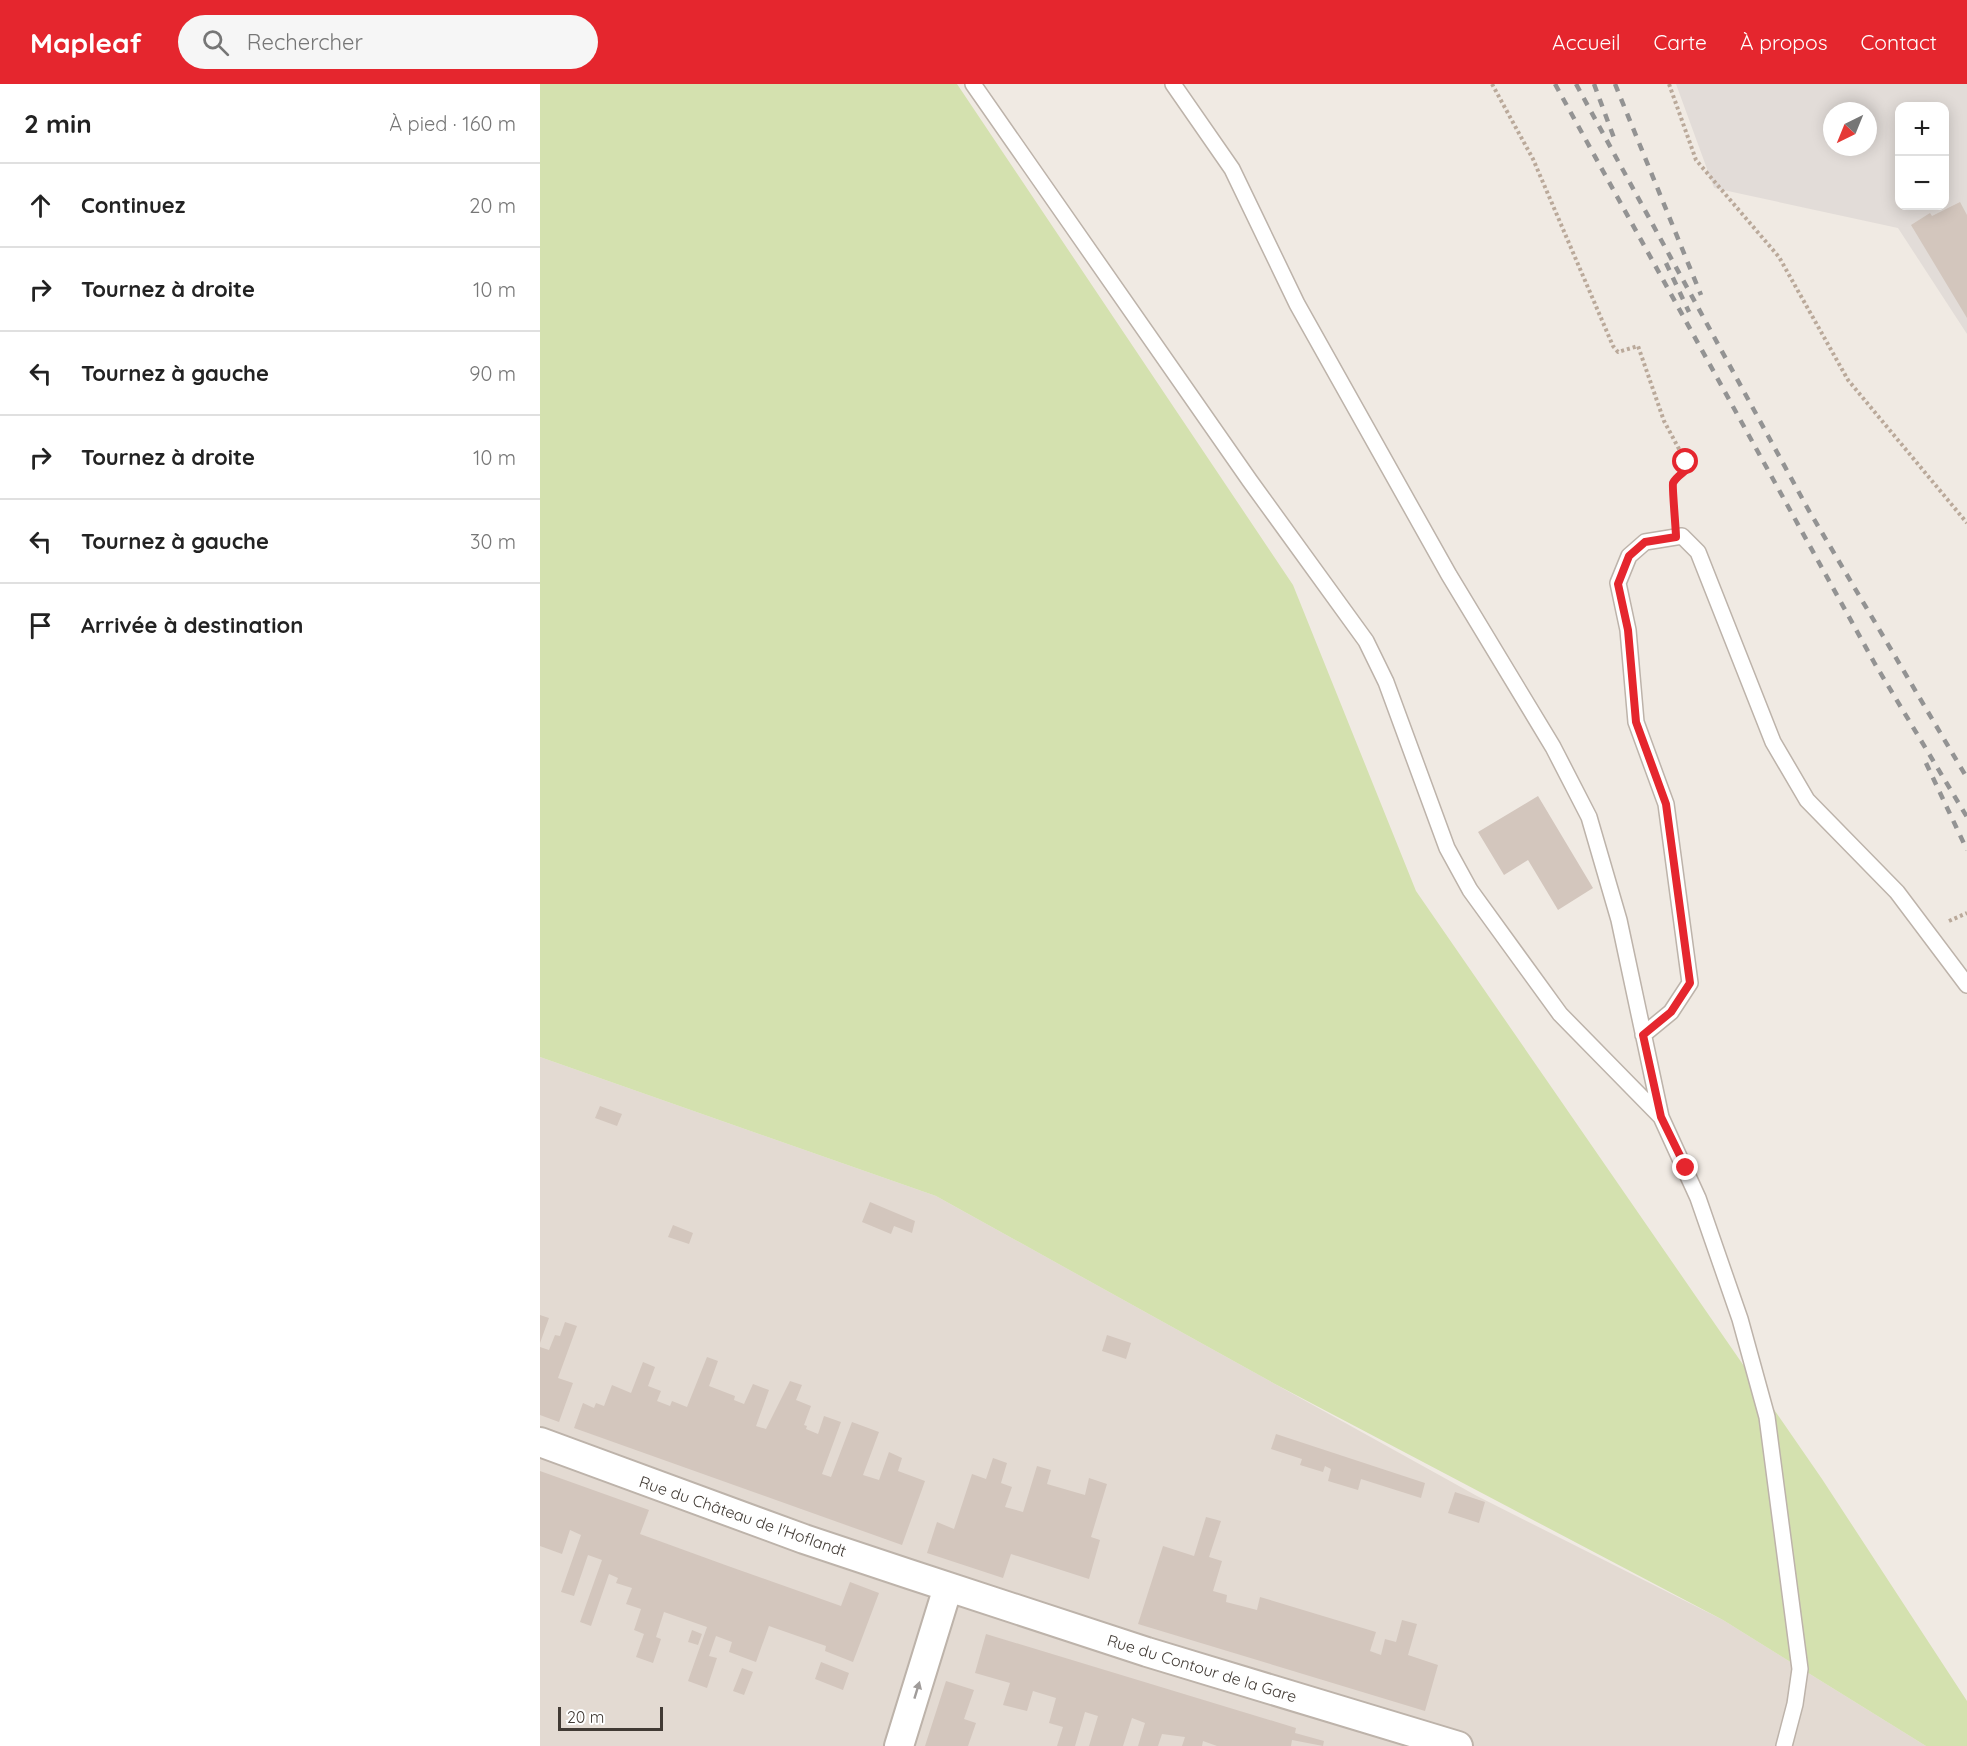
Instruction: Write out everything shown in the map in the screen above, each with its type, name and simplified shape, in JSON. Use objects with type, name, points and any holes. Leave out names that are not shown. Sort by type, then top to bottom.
[{"type":"street","name":"Rue du Château de l'Hoflandt","points":[[540,1442],[804,1539],[948,1587]]},
{"type":"street","points":[[899,1746],[948,1587]]},
{"type":"street","name":"Rue du Contour de la Gare","points":[[948,1587],[1147,1652],[1458,1746]]},
{"type":"lane","points":[[973,84],[1250,481],[1366,641],[1386,682],[1447,848],[1470,890],[1560,1014],[1661,1117]]},
{"type":"lane","points":[[1173,84],[1242,185],[1296,304],[1449,575],[1553,747],[1581,799],[1598,842],[1613,895],[1661,1117],[1698,1198],[1740,1319],[1767,1417],[1800,1669],[1795,1704],[1784,1746]]},
{"type":"lane","points":[[1643,1035],[1671,1012],[1690,983],[1666,804],[1636,722],[1628,630],[1618,584],[1629,556],[1645,542],[1676,537],[1682,537],[1698,552],[1773,742],[1807,800],[1897,892],[1967,985]]},
{"type":"path","points":[[1492,84],[1533,159],[1613,346],[1618,352],[1638,346],[1664,421],[1686,462],[1687,469],[1674,480],[1672,488],[1675,501],[1676,537]]},
{"type":"path","points":[[1669,84],[1696,160],[1779,257],[1848,380],[1967,523]]},
{"type":"shaded area","points":[[1676,84],[1967,84],[1967,334],[1898,228],[1714,188]]},
{"type":"shaded area","points":[[540,1057],[936,1196],[1477,1496],[1723,1620],[1926,1746],[540,1746]]},
{"type":"green space","points":[[540,84],[957,84],[1293,585],[1416,891],[1822,1479],[1967,1701],[1967,1746],[1926,1746],[1723,1620],[1275,1384],[936,1196],[540,1057]]},
{"type":"building","points":[[1960,202],[1967,215],[1967,318],[1911,225],[1930,213],[1932,216],[1949,210],[1949,208]]},
{"type":"building","points":[[1538,796],[1593,888],[1558,910],[1528,860],[1504,875],[1478,832]]},
{"type":"building","points":[[600,1106],[622,1114],[617,1126],[595,1118]]},
{"type":"building","points":[[870,1202],[915,1221],[912,1233],[894,1226],[891,1234],[862,1222]]},
{"type":"building","points":[[673,1225],[693,1233],[689,1244],[668,1237]]},
{"type":"building","points":[[540,1315],[549,1318],[540,1343]]},
{"type":"building","points":[[565,1322],[577,1326],[558,1378],[573,1383],[559,1422],[540,1415],[540,1347],[549,1350],[555,1335],[560,1336]]},
{"type":"building","points":[[1107,1335],[1131,1343],[1126,1359],[1102,1351]]},
{"type":"building","points":[[707,1357],[718,1361],[709,1386],[735,1396],[734,1400],[744,1404],[753,1384],[769,1390],[756,1426],[766,1429],[790,1381],[802,1385],[796,1400],[811,1406],[804,1425],[807,1426],[806,1429],[818,1434],[824,1416],[841,1422],[822,1474],[831,1477],[852,1422],[879,1432],[863,1475],[879,1480],[889,1452],[902,1458],[898,1471],[925,1481],[902,1545],[574,1428],[583,1403],[594,1408],[596,1403],[604,1406],[612,1385],[631,1393],[643,1362],[655,1367],[648,1386],[661,1391],[657,1401],[670,1406],[672,1401],[687,1407]]},
{"type":"building","points":[[1276,1434],[1425,1483],[1421,1498],[1361,1479],[1358,1490],[1328,1481],[1331,1469],[1325,1466],[1323,1472],[1300,1465],[1302,1459],[1271,1449]]},
{"type":"building","points":[[993,1458],[1007,1463],[1001,1483],[1012,1487],[1005,1507],[1023,1512],[1037,1466],[1051,1470],[1047,1484],[1085,1495],[1089,1478],[1107,1484],[1091,1537],[1100,1540],[1089,1579],[1011,1554],[1003,1578],[927,1553],[937,1522],[954,1529],[972,1474],[986,1479]]},
{"type":"building","points":[[540,1471],[649,1510],[640,1534],[728,1566],[841,1606],[850,1582],[879,1593],[853,1662],[825,1651],[826,1646],[769,1626],[756,1662],[729,1652],[732,1642],[716,1636],[709,1656],[717,1658],[707,1688],[688,1681],[707,1627],[664,1612],[656,1637],[661,1639],[653,1663],[636,1657],[644,1634],[634,1630],[641,1609],[626,1604],[632,1588],[616,1583],[618,1578],[609,1574],[591,1626],[580,1622],[602,1560],[588,1555],[574,1596],[561,1592],[581,1535],[570,1530],[562,1554],[540,1546]]},
{"type":"building","points":[[1455,1492],[1485,1502],[1479,1523],[1448,1513]]},
{"type":"building","points":[[1206,1517],[1221,1521],[1209,1557],[1222,1561],[1213,1591],[1227,1595],[1226,1602],[1257,1610],[1260,1597],[1376,1632],[1370,1651],[1381,1655],[1385,1639],[1396,1642],[1402,1620],[1417,1624],[1408,1655],[1438,1665],[1425,1711],[1138,1624],[1163,1546],[1194,1556]]},
{"type":"building","points":[[692,1630],[702,1634],[698,1645],[688,1642]]},
{"type":"building","points":[[986,1634],[1296,1728],[1295,1733],[1324,1741],[1323,1746],[1292,1740],[1291,1746],[1217,1746],[1203,1741],[1202,1746],[1182,1746],[1185,1737],[1162,1734],[1158,1746],[1138,1746],[1145,1723],[1132,1718],[1123,1746],[1089,1746],[1098,1716],[1085,1712],[1075,1746],[1057,1746],[1063,1727],[1049,1723],[1056,1698],[1033,1691],[1027,1711],[1003,1705],[1010,1683],[975,1673]]},
{"type":"building","points":[[821,1662],[849,1673],[843,1690],[815,1679]]},
{"type":"building","points":[[742,1668],[753,1672],[744,1695],[733,1691]]},
{"type":"building","points":[[946,1681],[974,1690],[964,1719],[976,1723],[968,1746],[925,1746]]},
{"type":"railway","points":[[1555,84],[1875,664],[1967,817]]},
{"type":"railway","points":[[1576,84],[1808,509],[1967,778]]},
{"type":"railway","points":[[1594,84],[1614,138]]},
{"type":"railway","points":[[1615,84],[1701,295]]},
{"type":"railway","points":[[1666,263],[1689,312]]},
{"type":"railway","points":[[1926,763],[1967,850]]},
{"type":"route","points":[[1686,462],[1687,469],[1674,480],[1672,488],[1675,501],[1676,537],[1645,542],[1629,556],[1618,584],[1628,630],[1636,722],[1666,804],[1690,983],[1671,1012],[1643,1035],[1661,1117],[1686,1168]]}]
